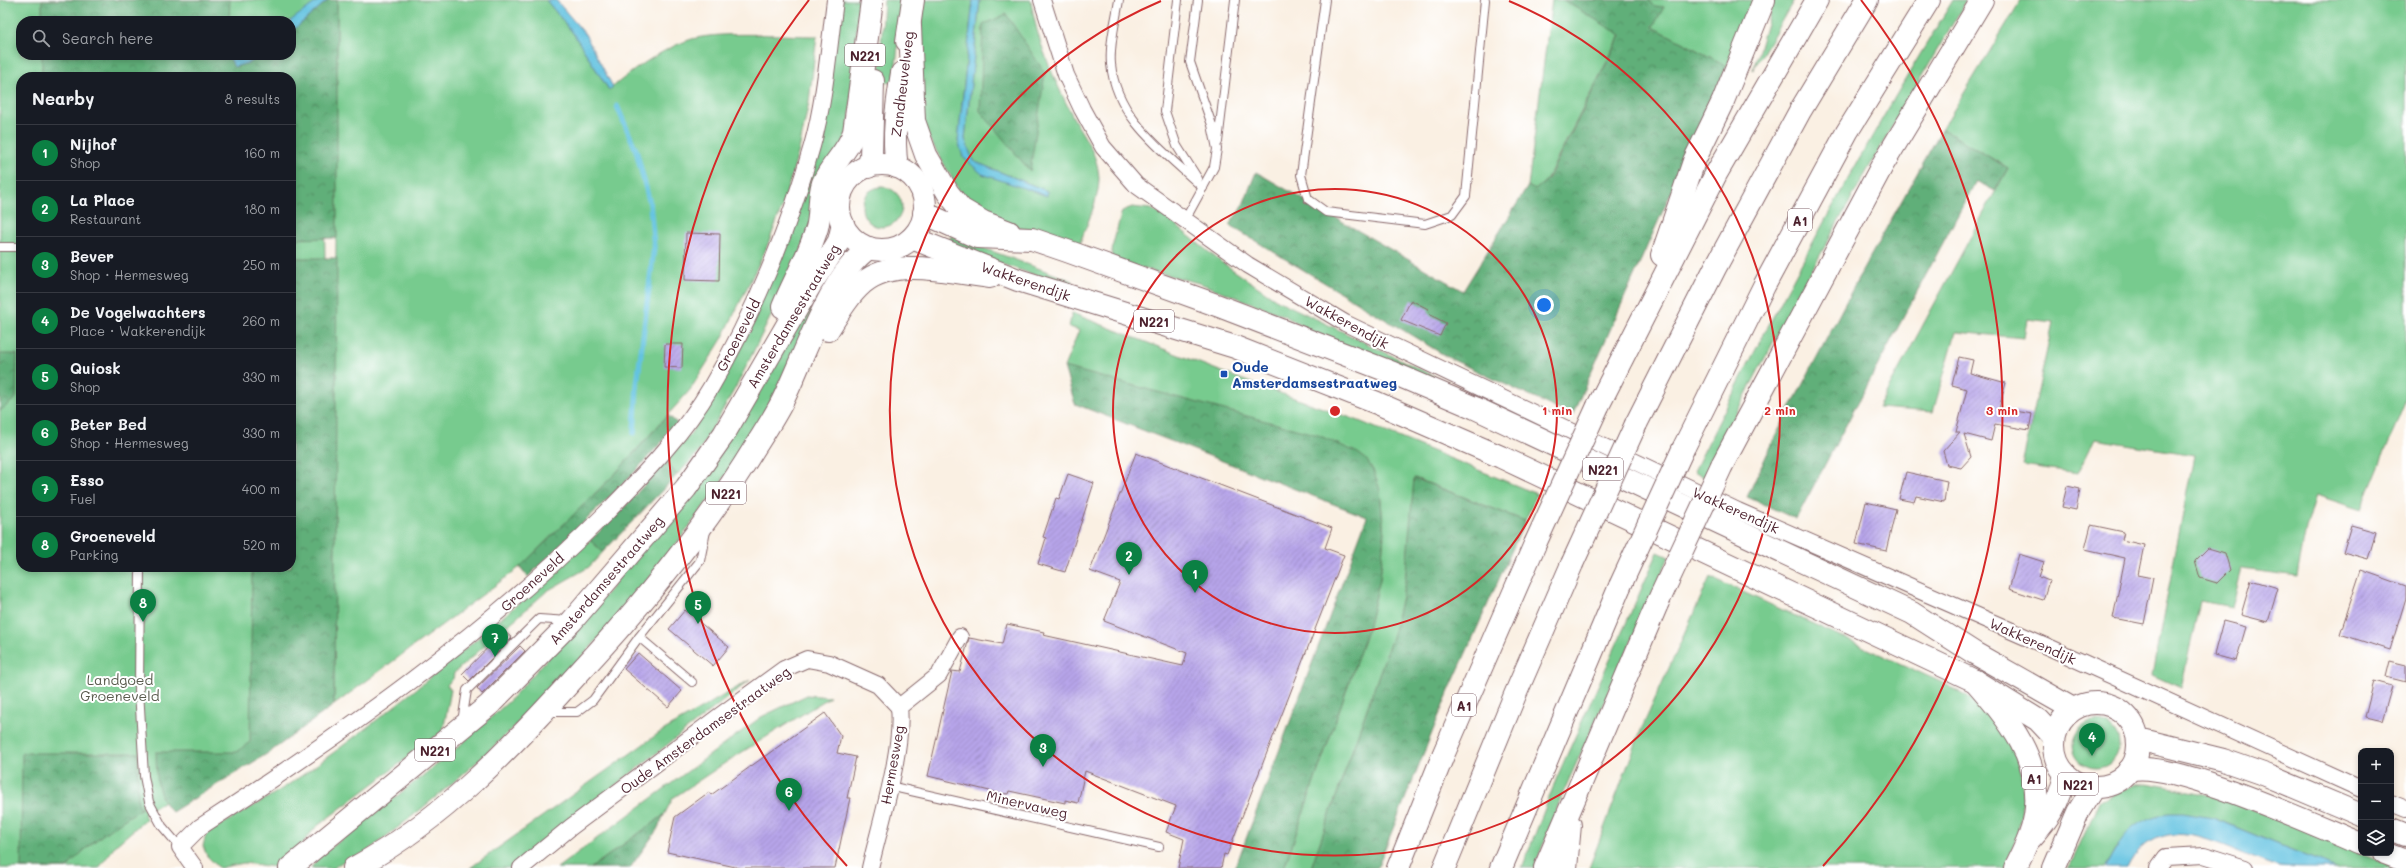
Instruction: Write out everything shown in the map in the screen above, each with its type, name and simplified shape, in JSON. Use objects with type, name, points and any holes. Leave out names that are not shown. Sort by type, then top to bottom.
[{"type":"main road","name":"Zandheuvelweg","points":[[868,167],[871,157],[873,109],[872,0]]},
{"type":"main road","name":"N221","points":[[752,381],[817,228],[820,193],[824,182],[829,171],[851,143],[854,132],[872,0]]},
{"type":"main road","name":"Zandheuvelweg","points":[[897,167],[894,143],[896,107],[913,0]]},
{"type":"main road","name":"A1","points":[[1637,326],[1694,161],[1723,101],[1764,0]]},
{"type":"main road","name":"A1","points":[[1398,868],[1444,753],[1535,544],[1598,406],[1637,326],[1716,174],[1817,0]]},
{"type":"main road","points":[[1444,868],[1515,695],[1572,564],[1636,424],[1719,261],[1800,111],[1866,0]]},
{"type":"main road","name":"A1","points":[[1501,868],[1620,586],[1684,447],[1764,286],[1844,139],[1929,0]]},
{"type":"main road","points":[[1545,868],[1573,798],[1657,604],[1722,465],[1883,164],[1982,0]]},
{"type":"main road","name":"N221","points":[[910,26],[914,121],[926,155],[948,193],[970,216],[1032,239]]},
{"type":"main road","name":"N221","points":[[869,248],[856,242],[843,224],[839,209],[844,186],[854,175],[868,167],[882,164],[897,167]]},
{"type":"main road","points":[[869,248],[890,249],[902,245],[912,238],[920,226],[924,213],[923,194],[919,185],[906,172],[897,167]]},
{"type":"main road","name":"Wakkerendijk","points":[[924,213],[977,237],[1032,239],[1219,306],[1393,373],[1475,408],[1912,613],[1989,661],[2073,710]]},
{"type":"main road","name":"Amsterdamsestraatweg","points":[[290,868],[339,826],[462,729],[513,682],[572,621],[686,488],[724,434],[752,381],[835,247],[843,224]]},
{"type":"main road","name":"Wakkerendijk","points":[[912,238],[1018,280],[1234,347],[1377,403],[1501,457],[1975,681],[2038,720],[2054,737]]},
{"type":"main road","name":"Amsterdamsestraatweg","points":[[354,868],[380,855],[444,806],[484,772],[544,712],[641,602],[725,495],[780,405],[832,294],[847,271],[869,248]]},
{"type":"main road","name":"N221","points":[[780,405],[846,302],[870,278],[897,270],[922,268],[1018,280]]},
{"type":"main road","name":"A1","points":[[1975,681],[2008,718],[2028,756],[2036,797],[2035,817],[2015,868]]},
{"type":"main road","name":"N221","points":[[2129,770],[2110,784],[2093,788],[2077,784],[2065,774],[2059,766],[2054,754],[2054,737],[2063,718],[2073,710],[2084,704],[2097,703],[2110,705],[2121,710],[2130,720],[2138,739]]},
{"type":"main road","points":[[2129,770],[2134,761],[2138,739],[2223,760],[2266,774],[2358,814]]},
{"type":"main road","points":[[2129,770],[2138,767],[2178,775],[2218,787],[2358,843]]},
{"type":"main road","name":"A1","points":[[2026,843],[2049,818],[2056,803],[2065,774]]},
{"type":"main road","points":[[2054,868],[2078,812],[2093,788]]},
{"type":"main road","points":[[1566,868],[1573,798]]},
{"type":"main road","points":[[2394,829],[2406,835]]},
{"type":"main road","points":[[2393,856],[2406,861]]},
{"type":"street","name":"Groeneveld","points":[[180,846],[200,827],[359,720],[510,602],[585,534],[658,460],[710,389],[741,331],[768,272],[812,144],[829,53],[835,0]]},
{"type":"street","name":"Wakkerendijk","points":[[1042,0],[1066,75],[1082,109],[1103,146],[1136,185],[1248,265],[1345,323],[1483,391],[1738,511],[2060,652],[2358,788]]},
{"type":"street","name":"Hermesweg","points":[[870,868],[889,786],[901,723],[899,707],[939,675],[960,637]]},
{"type":"street","name":"Oude Amsterdamsestraatweg","points":[[521,868],[571,827],[728,710],[784,670],[807,659],[829,663],[878,685],[899,707]]},
{"type":"street","points":[[2394,804],[2406,809]]},
{"type":"street","points":[[180,846],[195,868]]},
{"type":"street","points":[[2158,868],[2166,857],[2204,855],[2245,868]]},
{"type":"lane","points":[[1119,0],[1111,62],[1114,87],[1138,128],[1204,188]]},
{"type":"lane","points":[[1178,0],[1165,111],[1177,146],[1204,188]]},
{"type":"lane","points":[[1198,0],[1190,62],[1212,125],[1217,149]]},
{"type":"lane","points":[[1185,220],[1204,188],[1214,167],[1234,0]]},
{"type":"lane","points":[[1325,0],[1301,175],[1308,199],[1326,212],[1425,224],[1452,215],[1466,196],[1485,0]]},
{"type":"lane","points":[[0,247],[16,247]]},
{"type":"lane","points":[[544,712],[576,712],[593,700],[639,638],[700,562],[709,516]]},
{"type":"lane","points":[[140,572],[139,690],[144,776],[149,802],[162,826],[180,846]]},
{"type":"lane","points":[[639,638],[692,682]]},
{"type":"lane","name":"Minervaweg","points":[[889,786],[1159,847]]},
{"type":"green space","name":"Landgoed Groeneveld","points":[[0,0],[322,0],[330,696],[144,814],[146,819],[116,845],[99,868],[0,868]]},
{"type":"green space","points":[[42,0],[230,0],[229,16],[42,16]]},
{"type":"green space","points":[[328,0],[337,0],[337,238],[296,239],[296,72],[42,72],[42,60],[231,60],[234,67],[254,60],[296,60],[296,28]]},
{"type":"green space","points":[[337,0],[546,0],[573,33],[609,90],[655,56],[686,41],[713,36],[731,35],[817,36],[809,102],[799,150],[783,205],[766,249],[722,339],[690,390],[615,474],[520,567],[334,705]]},
{"type":"green space","points":[[841,0],[859,0],[849,127],[793,271],[737,385],[698,453],[677,475],[666,461],[691,433],[743,341],[788,239]]},
{"type":"green space","points":[[884,0],[903,0],[894,83],[879,82]]},
{"type":"green space","points":[[924,0],[973,0],[958,141],[982,174],[1047,191],[973,161],[965,139],[980,0],[1031,0],[1033,15],[1041,44],[1072,115],[1093,153],[1098,169],[1099,179],[1097,196],[1078,249],[978,212],[964,199],[923,128],[916,62]]},
{"type":"green space","points":[[1552,0],[1563,0],[1621,34],[1547,179],[1535,191],[1528,186]]},
{"type":"green space","points":[[1563,0],[1648,0],[1655,6],[1664,7],[1653,27],[1727,66],[1572,416],[1449,358],[1229,225],[1242,207],[1256,172],[1463,291],[1528,186],[1535,190],[1548,179],[1621,35]]},
{"type":"green space","points":[[1648,0],[1753,0],[1727,66],[1653,27],[1655,6]]},
{"type":"green space","points":[[1774,0],[1794,0],[1753,70]]},
{"type":"green space","points":[[1953,0],[1967,0],[1898,117],[1831,236],[1766,356],[1704,477],[1694,471],[1755,351],[1818,232],[1884,116]]},
{"type":"green space","points":[[2021,0],[2406,0],[2406,400],[2361,510],[2316,495],[2306,529],[2297,576],[2242,569],[2232,607],[2200,601],[2181,688],[2152,675],[2194,455],[2095,439],[2078,473],[2022,465],[2053,322],[2027,319],[2024,338],[1956,332],[1933,412],[1878,408],[2008,168],[1942,129]]},
{"type":"green space","points":[[1006,14],[1045,73],[1030,171],[980,111],[983,25]]},
{"type":"green space","points":[[1942,129],[2008,168],[1995,191],[1976,181],[1796,519],[1747,497],[1775,437],[1861,273]]},
{"type":"green space","points":[[886,187],[893,190],[899,196],[902,207],[901,215],[893,224],[886,227],[878,227],[871,224],[863,215],[862,203],[865,196],[874,188]]},
{"type":"green space","points":[[1132,207],[1151,209],[1163,215],[1220,261],[1277,300],[1434,376],[1445,387],[1332,344],[1285,316],[1202,284],[1111,260],[1113,244],[1122,211]]},
{"type":"green space","points":[[951,236],[1073,281],[1071,287],[947,246]]},
{"type":"green space","points":[[296,258],[337,258],[334,705],[270,752],[172,812],[166,806],[162,799],[158,784],[156,752],[236,752],[250,742],[252,572],[296,572]]},
{"type":"green space","points":[[804,305],[816,312],[758,424],[736,460],[679,540],[648,580],[583,656],[513,728],[478,761],[398,828],[366,852],[342,862],[334,868],[311,868],[318,858],[449,755],[508,702],[610,590]]},
{"type":"green space","points":[[1072,313],[1240,379],[1354,419],[1537,494],[1525,521],[1415,478],[1405,583],[1394,632],[1311,868],[1284,868],[1369,625],[1380,579],[1384,535],[1380,491],[1064,367],[1079,330],[1069,327]]},
{"type":"green space","points":[[0,354],[16,354],[16,398],[0,411]]},
{"type":"green space","points":[[1064,367],[1318,435],[1358,453],[1366,459],[1373,470],[1380,490],[1384,535],[1380,579],[1369,625],[1284,868],[1235,868],[1367,517],[1075,404]]},
{"type":"green space","points":[[668,415],[678,424],[631,476],[528,577],[520,567],[615,474]]},
{"type":"green space","points":[[666,461],[677,475],[603,552],[590,540],[615,517]]},
{"type":"green space","points":[[1414,478],[1525,521],[1449,691],[1377,868],[1311,868],[1394,632],[1405,583]]},
{"type":"green space","points":[[590,540],[603,552],[589,567],[547,591],[454,673],[453,679],[447,685],[451,690],[443,731],[316,827],[294,853],[276,867],[244,863],[219,868],[207,856],[203,846],[206,834],[292,782],[342,747],[451,661]]},
{"type":"green space","points":[[1658,552],[1669,557],[1563,793],[1534,868],[1522,868],[1557,777]]},
{"type":"green space","points":[[1710,577],[1943,683],[1975,701],[1994,718],[2007,736],[2016,757],[2021,778],[2022,801],[2020,824],[2004,868],[1589,868],[1641,730]]},
{"type":"green space","points":[[750,680],[510,868],[470,868],[659,733]]},
{"type":"green space","points":[[807,695],[830,697],[728,761],[673,798],[664,815],[591,868],[557,868],[761,717]]},
{"type":"green space","points":[[2092,722],[2100,722],[2109,726],[2115,732],[2119,745],[2115,758],[2109,764],[2100,768],[2092,768],[2083,764],[2077,758],[2073,749],[2073,741],[2077,732],[2083,726]]},
{"type":"green space","points":[[22,753],[138,753],[138,802],[141,809],[102,836],[75,859],[67,868],[21,868]]},
{"type":"green space","points":[[2148,783],[2230,799],[2358,852],[2358,856],[2369,856],[2398,868],[2336,868],[2213,818],[2116,847],[2105,868],[2069,868],[2099,802],[2136,784]]},
{"type":"green space","points":[[664,815],[657,830],[630,868],[591,868]]},
{"type":"water","points":[[319,0],[328,0],[296,28],[296,17]]},
{"type":"water","points":[[546,0],[556,0],[585,34],[613,87],[609,90],[573,33]]},
{"type":"water","points":[[973,0],[980,0],[965,139],[973,161],[1047,191],[1047,196],[982,174],[963,157],[958,141]]},
{"type":"water","points":[[231,60],[254,60],[251,62],[234,67]]},
{"type":"water","points":[[2169,813],[2183,813],[2213,818],[2336,868],[2279,867],[2198,837],[2178,834],[2159,837],[2142,848],[2128,868],[2105,868],[2117,847],[2129,831],[2146,820]]},
{"type":"building","points":[[686,233],[720,234],[719,281],[685,280]]},
{"type":"building","points":[[1411,300],[1428,309],[1430,315],[1446,323],[1440,336],[1401,320]]},
{"type":"building","points":[[665,344],[683,344],[682,368],[664,367]]},
{"type":"building","points":[[1959,357],[1973,360],[1970,373],[2006,383],[1999,408],[2032,414],[2029,430],[1995,424],[1991,441],[1964,434],[1971,457],[1961,468],[1947,465],[1943,451],[1960,432],[1956,432],[1967,389],[1952,385]]},
{"type":"building","points":[[1136,453],[1332,528],[1325,548],[1344,555],[1227,855],[1224,854],[1221,868],[1178,868],[1184,839],[1166,832],[1176,806],[1085,771],[1078,803],[1065,800],[1065,803],[1009,791],[1008,794],[998,793],[928,776],[952,671],[960,672],[969,638],[1002,644],[1007,624],[1044,632],[1043,635],[1183,666],[1187,653],[1104,621],[1120,582],[1090,571]]},
{"type":"building","points":[[1906,472],[1947,481],[1944,502],[1916,496],[1914,502],[1899,499]]},
{"type":"building","points":[[1068,474],[1094,483],[1065,572],[1038,564],[1046,538],[1043,537],[1056,498],[1059,499]]},
{"type":"building","points":[[2067,486],[2080,489],[2076,510],[2062,507]]},
{"type":"building","points":[[1866,502],[1896,509],[1886,551],[1856,544]]},
{"type":"building","points":[[2091,525],[2124,532],[2122,540],[2144,545],[2138,575],[2153,578],[2144,624],[2113,618],[2125,558],[2085,549]]},
{"type":"building","points":[[2351,525],[2376,532],[2368,559],[2343,552]]},
{"type":"building","points":[[2208,548],[2225,553],[2230,570],[2217,583],[2200,578],[2195,561]]},
{"type":"building","points":[[2019,554],[2044,562],[2039,577],[2049,581],[2043,600],[2009,589]]},
{"type":"building","points":[[2361,570],[2406,586],[2406,598],[2390,650],[2340,634]]},
{"type":"building","points":[[2251,580],[2278,588],[2268,622],[2241,615]]},
{"type":"building","points":[[685,610],[729,647],[713,666],[669,629]]},
{"type":"building","points":[[2223,621],[2246,627],[2236,661],[2214,655]]},
{"type":"building","points":[[504,631],[512,638],[469,681],[462,674]]},
{"type":"building","points":[[520,646],[525,651],[482,694],[477,688]]},
{"type":"building","points":[[638,653],[682,691],[668,707],[624,669]]},
{"type":"building","points":[[2390,661],[2406,665],[2406,682],[2386,677]]},
{"type":"building","points":[[2374,681],[2392,686],[2382,721],[2365,717]]},
{"type":"building","points":[[825,713],[841,736],[837,753],[856,757],[847,798],[850,798],[835,868],[740,868],[667,852],[675,817],[709,792],[711,795]]},
{"type":"waterway","points":[[617,106],[636,150],[650,204],[654,247],[637,385],[634,433]]},
{"type":"place","name":"Oude Amsterdamsestraatweg","points":[[1224,374]]},
{"type":"place","name":"La Place","points":[[1129,575]]},
{"type":"place","name":"Nijhof","points":[[1195,593]]},
{"type":"place","name":"Groeneveld","points":[[143,622]]},
{"type":"place","name":"Quiosk","points":[[698,624]]},
{"type":"place","name":"Esso","points":[[495,657]]},
{"type":"place","name":"De Vogelwachters","points":[[2092,756]]},
{"type":"place","name":"Bever","points":[[1043,767]]},
{"type":"place","name":"Beter Bed","points":[[789,811]]}]
